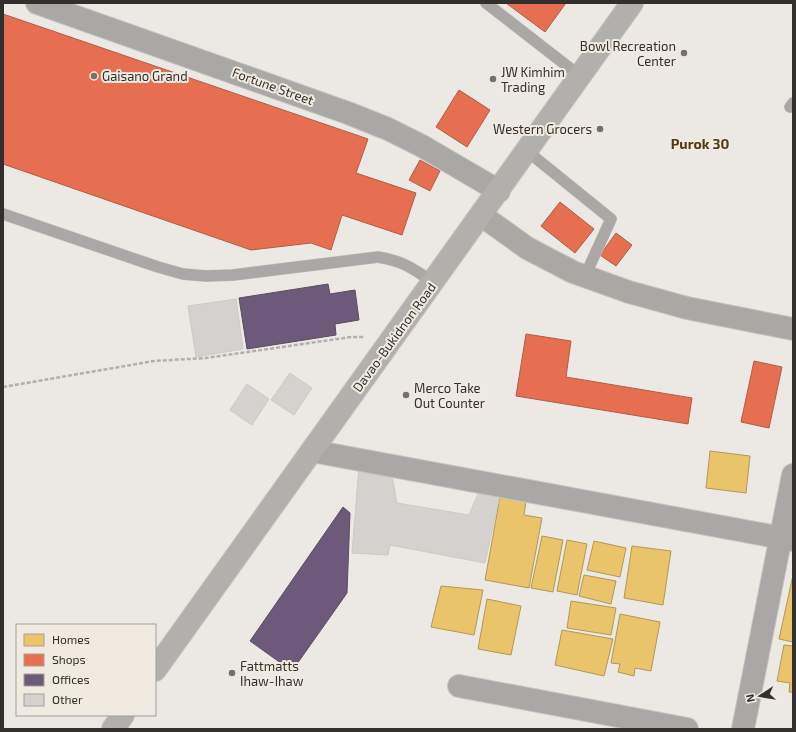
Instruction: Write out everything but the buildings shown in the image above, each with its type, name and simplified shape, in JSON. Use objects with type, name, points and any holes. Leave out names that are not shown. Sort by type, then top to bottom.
[{"type":"highway","name":"Davao-Bukidnon Road","points":[[156,669],[499,191],[580,76],[626,7]]},
{"type":"highway","points":[[113,729],[122,716]]},
{"type":"street","name":"Fortune Street","points":[[38,3],[67,8],[388,129],[422,146],[499,191]]},
{"type":"street","points":[[481,215],[527,248],[573,272],[629,292],[688,308],[793,329]]},
{"type":"street","points":[[312,451],[787,539]]},
{"type":"street","points":[[743,729],[787,539],[793,475]]},
{"type":"street","points":[[459,686],[687,729]]},
{"type":"lane","points":[[486,3],[580,76]]},
{"type":"lane","points":[[527,151],[611,219],[585,276]]},
{"type":"lane","points":[[3,214],[158,267],[183,274],[206,276],[233,275],[378,257],[393,259],[406,264],[433,282]]},
{"type":"path","points":[[3,387],[154,361],[213,357],[359,336],[372,339],[387,347]]},
{"type":"place","name":"Bowl Recreation Center","points":[[684,53]]},
{"type":"place","name":"Gaisano Grand","points":[[94,76]]},
{"type":"place","name":"JW Kimhim Trading","points":[[493,79]]},
{"type":"place","name":"Western Grocers","points":[[600,129]]},
{"type":"place","name":"Merco Take Out Counter","points":[[406,395]]},
{"type":"place","name":"Fattmatts Ihaw-Ihaw","points":[[232,673]]},
{"type":"district","name":"Purok 30","points":[[700,144]]}]
